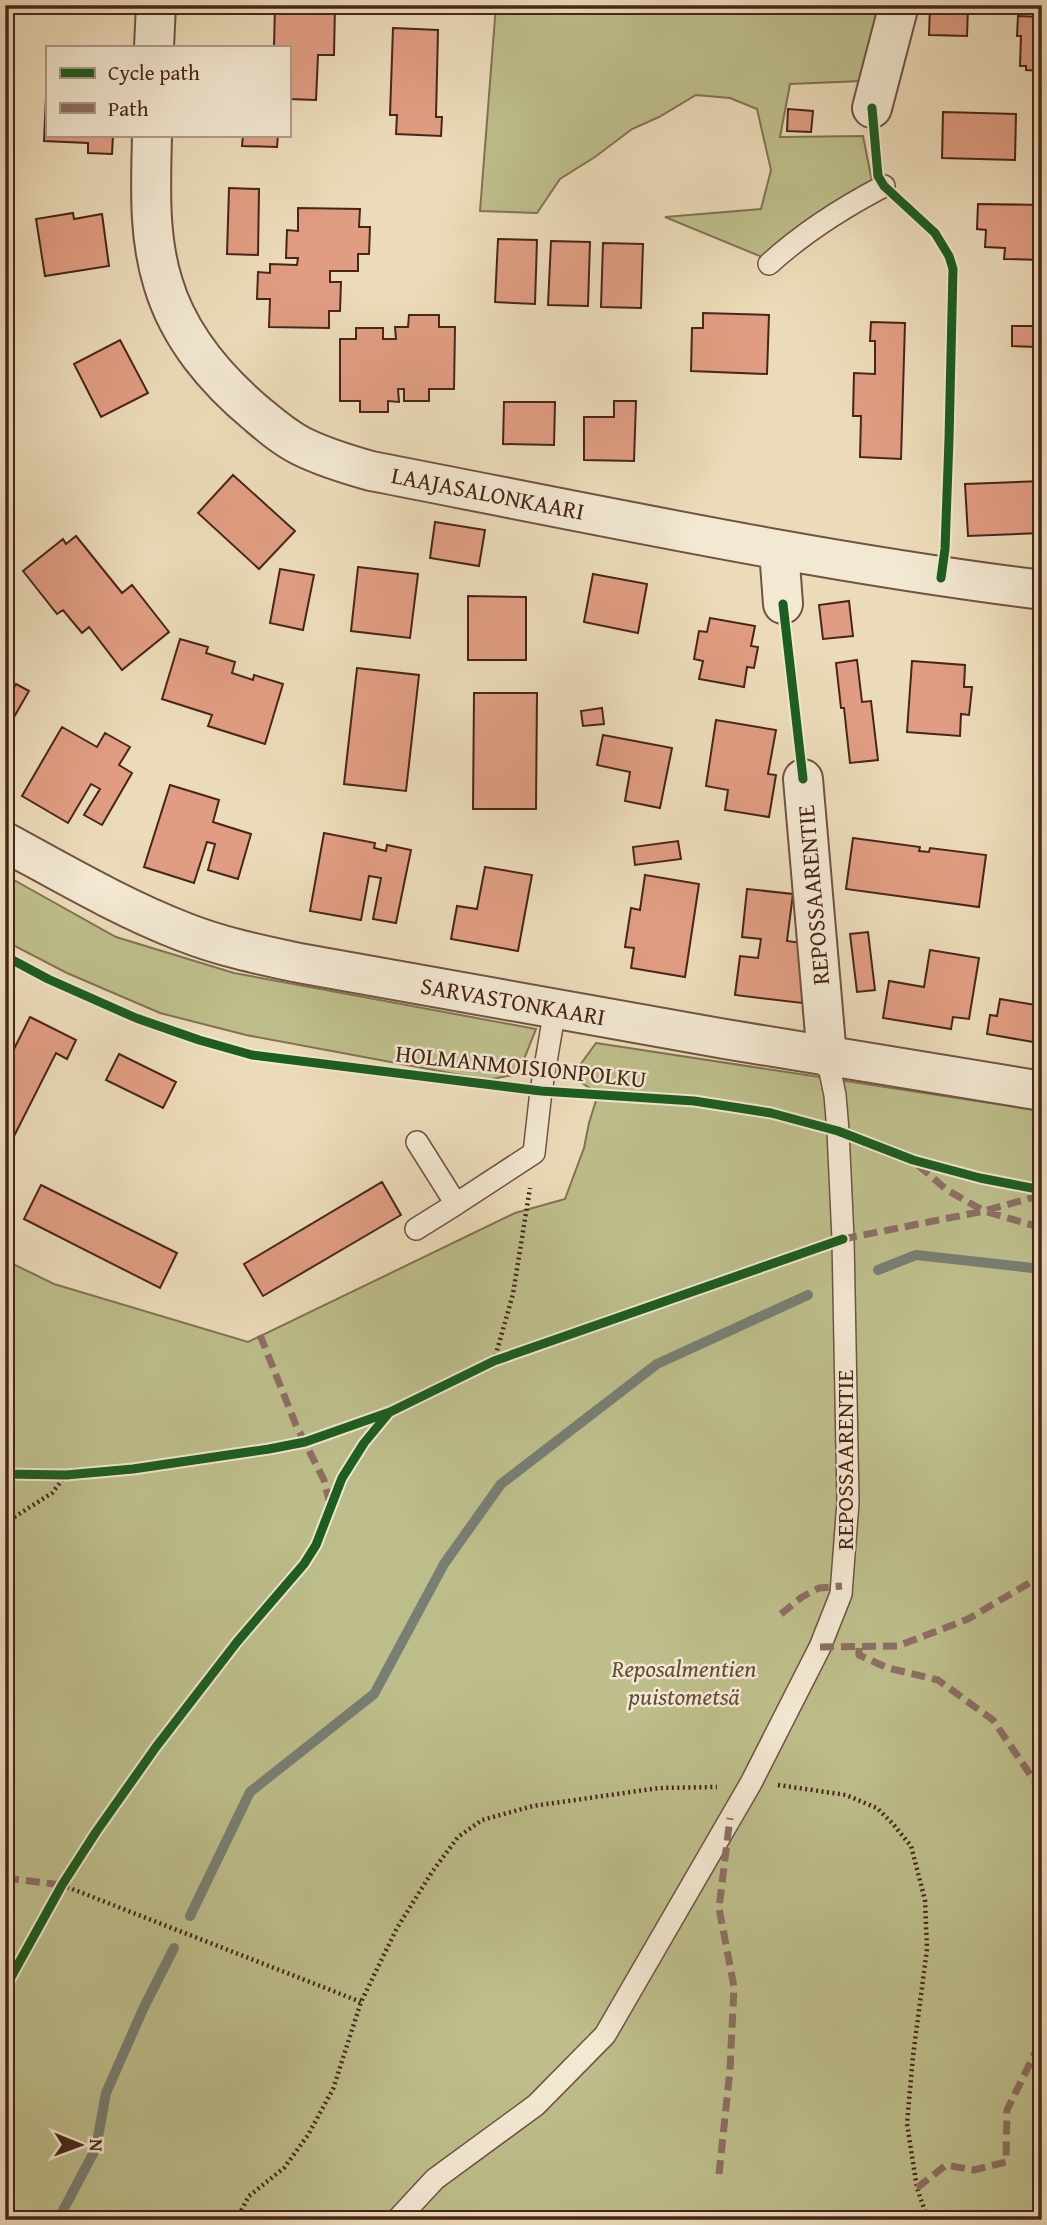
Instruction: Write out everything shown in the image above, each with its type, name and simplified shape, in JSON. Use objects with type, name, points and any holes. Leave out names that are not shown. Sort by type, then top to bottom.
[{"type":"street","points":[[154,46],[156,5]]},
{"type":"street","points":[[873,108],[899,5]]},
{"type":"street","name":"LAAJASALONKAARI","points":[[152,136],[151,215],[154,244],[163,283],[179,323],[204,361],[229,390],[272,427],[298,445],[333,461],[371,471],[779,550],[941,578],[1042,590]]},
{"type":"street","points":[[779,550],[783,604]]},
{"type":"street","name":"REPOSSAARENTIE","points":[[803,779],[827,1057]]},
{"type":"street","name":"SARVASTONKAARI","points":[[5,842],[113,901],[149,918],[219,944],[299,963],[555,1009],[827,1057],[1042,1091]]},
{"type":"lane","points":[[769,264],[794,242],[843,207],[884,186]]},
{"type":"lane","points":[[416,1229],[534,1153],[555,1009]]},
{"type":"lane","name":"REPOSSAARENTIE","points":[[397,2220],[435,2179],[536,2105],[605,2035],[751,1783],[820,1647],[841,1594],[848,1502],[843,1239],[835,1095],[827,1057]]},
{"type":"lane","points":[[417,1142],[456,1204]]},
{"type":"path","points":[[494,1361],[513,1294],[528,1208],[534,1153]]},
{"type":"path","points":[[482,1366],[507,1356]]},
{"type":"path","points":[[54,1475],[79,1474]]},
{"type":"path","points":[[5,1523],[52,1493],[66,1475]]},
{"type":"path","points":[[55,1897],[69,1874]]},
{"type":"path","points":[[62,1885],[361,2002]]},
{"type":"path","points":[[5,2193],[15,2220]]},
{"type":"green space","points":[[496,5],[881,5],[862,81],[790,84],[780,137],[863,136],[873,186],[762,257],[665,217],[761,209],[771,170],[757,109],[730,98],[696,95],[632,129],[560,179],[537,213],[480,211]]},
{"type":"green space","points":[[5,875],[116,937],[234,973],[536,1029],[518,1074],[487,1080],[246,1035],[160,1013],[67,973],[5,941]]},
{"type":"green space","name":"Reposalmentien puistometsä","points":[[596,1043],[1042,1111],[1042,2220],[5,2220],[5,1260],[54,1284],[248,1342],[515,1213],[565,1199],[584,1148],[598,1094],[572,1076]]},
{"type":"building","points":[[66,5],[97,5],[97,9]]},
{"type":"building","points":[[275,5],[335,5],[334,55],[318,55],[316,100],[290,99],[290,46],[274,46]]},
{"type":"building","points":[[930,5],[974,5],[974,9],[968,8],[967,36],[929,35]]},
{"type":"building","points":[[1018,16],[1042,17],[1042,71],[1026,70],[1026,66],[1020,66],[1021,36],[1017,36]]},
{"type":"building","points":[[393,28],[438,30],[436,117],[442,117],[441,136],[396,134],[397,115],[390,115]]},
{"type":"building","points":[[46,98],[46,136],[113,136],[112,154],[88,153],[88,143],[44,141]]},
{"type":"building","points":[[788,109],[813,111],[811,132],[787,131]]},
{"type":"building","points":[[943,112],[1016,114],[1015,160],[942,158]]},
{"type":"building","points":[[243,136],[278,136],[277,147],[242,146]]},
{"type":"building","points":[[229,188],[259,189],[258,255],[227,254]]},
{"type":"building","points":[[978,204],[1042,205],[1042,260],[1004,259],[1005,248],[985,247],[986,230],[977,229]]},
{"type":"building","points":[[298,208],[360,209],[359,227],[370,227],[369,254],[358,254],[358,271],[330,271],[330,282],[341,282],[340,311],[329,311],[329,328],[269,327],[270,299],[257,299],[258,272],[270,273],[270,264],[297,265],[298,258],[286,258],[287,230],[298,231]]},
{"type":"building","points":[[73,213],[74,219],[102,214],[109,266],[45,276],[36,219]]},
{"type":"building","points":[[498,239],[537,240],[535,304],[495,302]]},
{"type":"building","points":[[551,241],[590,242],[588,306],[548,305]]},
{"type":"building","points":[[603,243],[643,244],[641,308],[601,307]]},
{"type":"building","points":[[703,313],[769,315],[767,374],[691,371],[692,328],[703,328]]},
{"type":"building","points":[[409,315],[439,315],[439,327],[455,327],[454,389],[429,389],[429,401],[404,401],[404,389],[398,389],[399,402],[388,401],[388,412],[360,412],[360,401],[340,401],[340,339],[356,339],[356,328],[383,328],[383,339],[396,339],[395,327],[408,327]]},
{"type":"building","points":[[871,322],[905,323],[901,459],[860,457],[861,416],[853,416],[854,373],[875,374],[875,341],[870,341]]},
{"type":"building","points":[[1012,326],[1037,326],[1037,347],[1012,346]]},
{"type":"building","points":[[120,340],[148,393],[101,417],[74,364]]},
{"type":"building","points":[[614,401],[636,401],[634,461],[584,460],[584,417],[614,417]]},
{"type":"building","points":[[504,402],[555,402],[554,445],[503,444]]},
{"type":"building","points":[[233,475],[295,531],[259,569],[198,513]]},
{"type":"building","points":[[1042,481],[1042,533],[968,536],[965,484]]},
{"type":"building","points":[[5,502],[14,519],[5,523]]},
{"type":"building","points":[[435,522],[485,530],[479,566],[430,558]]},
{"type":"building","points":[[76,536],[122,593],[132,585],[169,632],[122,670],[89,627],[82,633],[63,610],[57,614],[23,571],[63,539],[66,544]]},
{"type":"building","points":[[358,567],[418,574],[410,638],[351,631]]},
{"type":"building","points":[[280,569],[314,575],[303,630],[270,623]]},
{"type":"building","points":[[593,574],[647,584],[638,633],[584,622]]},
{"type":"building","points":[[468,596],[526,597],[526,660],[468,660]]},
{"type":"building","points":[[849,601],[853,636],[823,639],[819,605]]},
{"type":"building","points":[[710,618],[755,626],[751,646],[758,647],[754,668],[747,667],[744,687],[699,679],[703,661],[694,659],[699,631],[707,632]]},
{"type":"building","points":[[180,639],[208,647],[206,653],[235,662],[232,673],[253,680],[254,675],[283,684],[265,744],[208,726],[212,715],[162,699]]},
{"type":"building","points":[[857,660],[862,702],[871,701],[878,760],[850,763],[836,663]]},
{"type":"building","points":[[912,661],[965,665],[964,687],[972,687],[969,715],[961,714],[960,736],[907,732]]},
{"type":"building","points":[[357,668],[419,675],[406,791],[344,784]]},
{"type":"building","points":[[16,684],[29,691],[10,724],[5,721],[5,703]]},
{"type":"building","points":[[474,693],[537,693],[536,809],[473,809]]},
{"type":"building","points":[[602,708],[604,724],[583,726],[581,711]]},
{"type":"building","points":[[716,720],[776,730],[768,774],[776,775],[769,817],[725,810],[728,790],[706,786]]},
{"type":"building","points":[[62,727],[97,747],[105,733],[130,747],[119,765],[132,773],[102,825],[84,815],[100,789],[91,784],[68,823],[22,796]]},
{"type":"building","points":[[603,735],[672,748],[660,808],[625,801],[630,772],[597,765]]},
{"type":"building","points":[[170,785],[219,800],[213,822],[251,834],[238,879],[208,870],[215,844],[207,842],[194,883],[144,867]]},
{"type":"building","points":[[324,833],[375,843],[374,848],[386,851],[387,845],[411,850],[396,923],[373,919],[381,878],[369,876],[361,920],[310,911]]},
{"type":"building","points":[[853,838],[920,847],[919,851],[929,852],[930,848],[986,855],[979,907],[846,889]]},
{"type":"building","points":[[678,841],[681,859],[635,865],[633,847]]},
{"type":"building","points":[[485,867],[532,875],[518,951],[451,939],[457,906],[477,909]]},
{"type":"building","points":[[645,875],[699,884],[685,977],[631,968],[634,948],[625,947],[631,908],[640,910]]},
{"type":"building","points":[[747,889],[793,894],[787,941],[809,944],[802,1003],[735,995],[740,956],[758,958],[761,939],[742,937]]},
{"type":"building","points":[[868,932],[875,990],[857,992],[850,934]]},
{"type":"building","points":[[930,950],[979,958],[969,1019],[953,1017],[951,1029],[883,1018],[889,981],[924,987]]},
{"type":"building","points":[[1042,970],[1042,1037],[1039,1037],[1039,1043],[987,1034],[990,1015],[997,1016],[1000,999],[1036,1005]]},
{"type":"building","points":[[30,1017],[76,1040],[67,1059],[56,1053],[5,1154],[5,1067]]},
{"type":"building","points":[[119,1054],[176,1082],[163,1108],[106,1080]]},
{"type":"building","points":[[382,1182],[401,1215],[263,1296],[244,1264]]},
{"type":"building","points":[[41,1185],[177,1253],[160,1288],[24,1219]]},
{"type":"waterway","points":[[878,1270],[916,1255],[1042,1269]]},
{"type":"waterway","points":[[190,1916],[250,1792],[374,1694],[444,1564],[501,1484],[657,1364],[808,1295]]},
{"type":"waterway","points":[[58,2220],[96,2148],[106,2093],[144,2007],[174,1948]]},
{"type":"marked path","points":[[918,1165],[947,1190],[984,1211],[1042,1195]]},
{"type":"marked path","points":[[843,1239],[984,1211],[1042,1228]]},
{"type":"marked path","points":[[260,1335],[296,1425],[324,1480],[330,1504]]},
{"type":"marked path","points":[[820,1647],[898,1646],[968,1619],[1031,1582],[1042,1585]]},
{"type":"marked path","points":[[781,1614],[802,1597],[819,1588],[842,1586]]},
{"type":"marked path","points":[[859,1648],[859,1655],[888,1668],[938,1680],[993,1720],[1042,1792]]},
{"type":"marked path","points":[[719,2174],[730,2070],[734,1987],[719,1908],[730,1818]]},
{"type":"marked path","points":[[5,1878],[62,1885]]},
{"type":"marked path","points":[[917,2188],[946,2165],[974,2170],[1006,2162],[1007,2110],[1035,2053],[1042,2051]]},
{"type":"cycle path","points":[[872,108],[878,176],[884,186],[935,233],[949,256],[953,269],[945,549],[941,578]]},
{"type":"cycle path","points":[[783,604],[803,779]]},
{"type":"cycle path","name":"HOLMANMOISIONPOLKU","points":[[5,956],[48,979],[136,1018],[252,1055],[541,1091],[694,1101],[771,1113],[838,1131],[913,1160],[980,1178],[1042,1190]]},
{"type":"cycle path","points":[[5,1474],[66,1475],[133,1469],[305,1442],[390,1412],[494,1361],[843,1239]]},
{"type":"cycle path","points":[[5,1988],[62,1885],[96,1832],[156,1747],[237,1642],[304,1564],[316,1545],[342,1478],[364,1443],[388,1414]]}]
